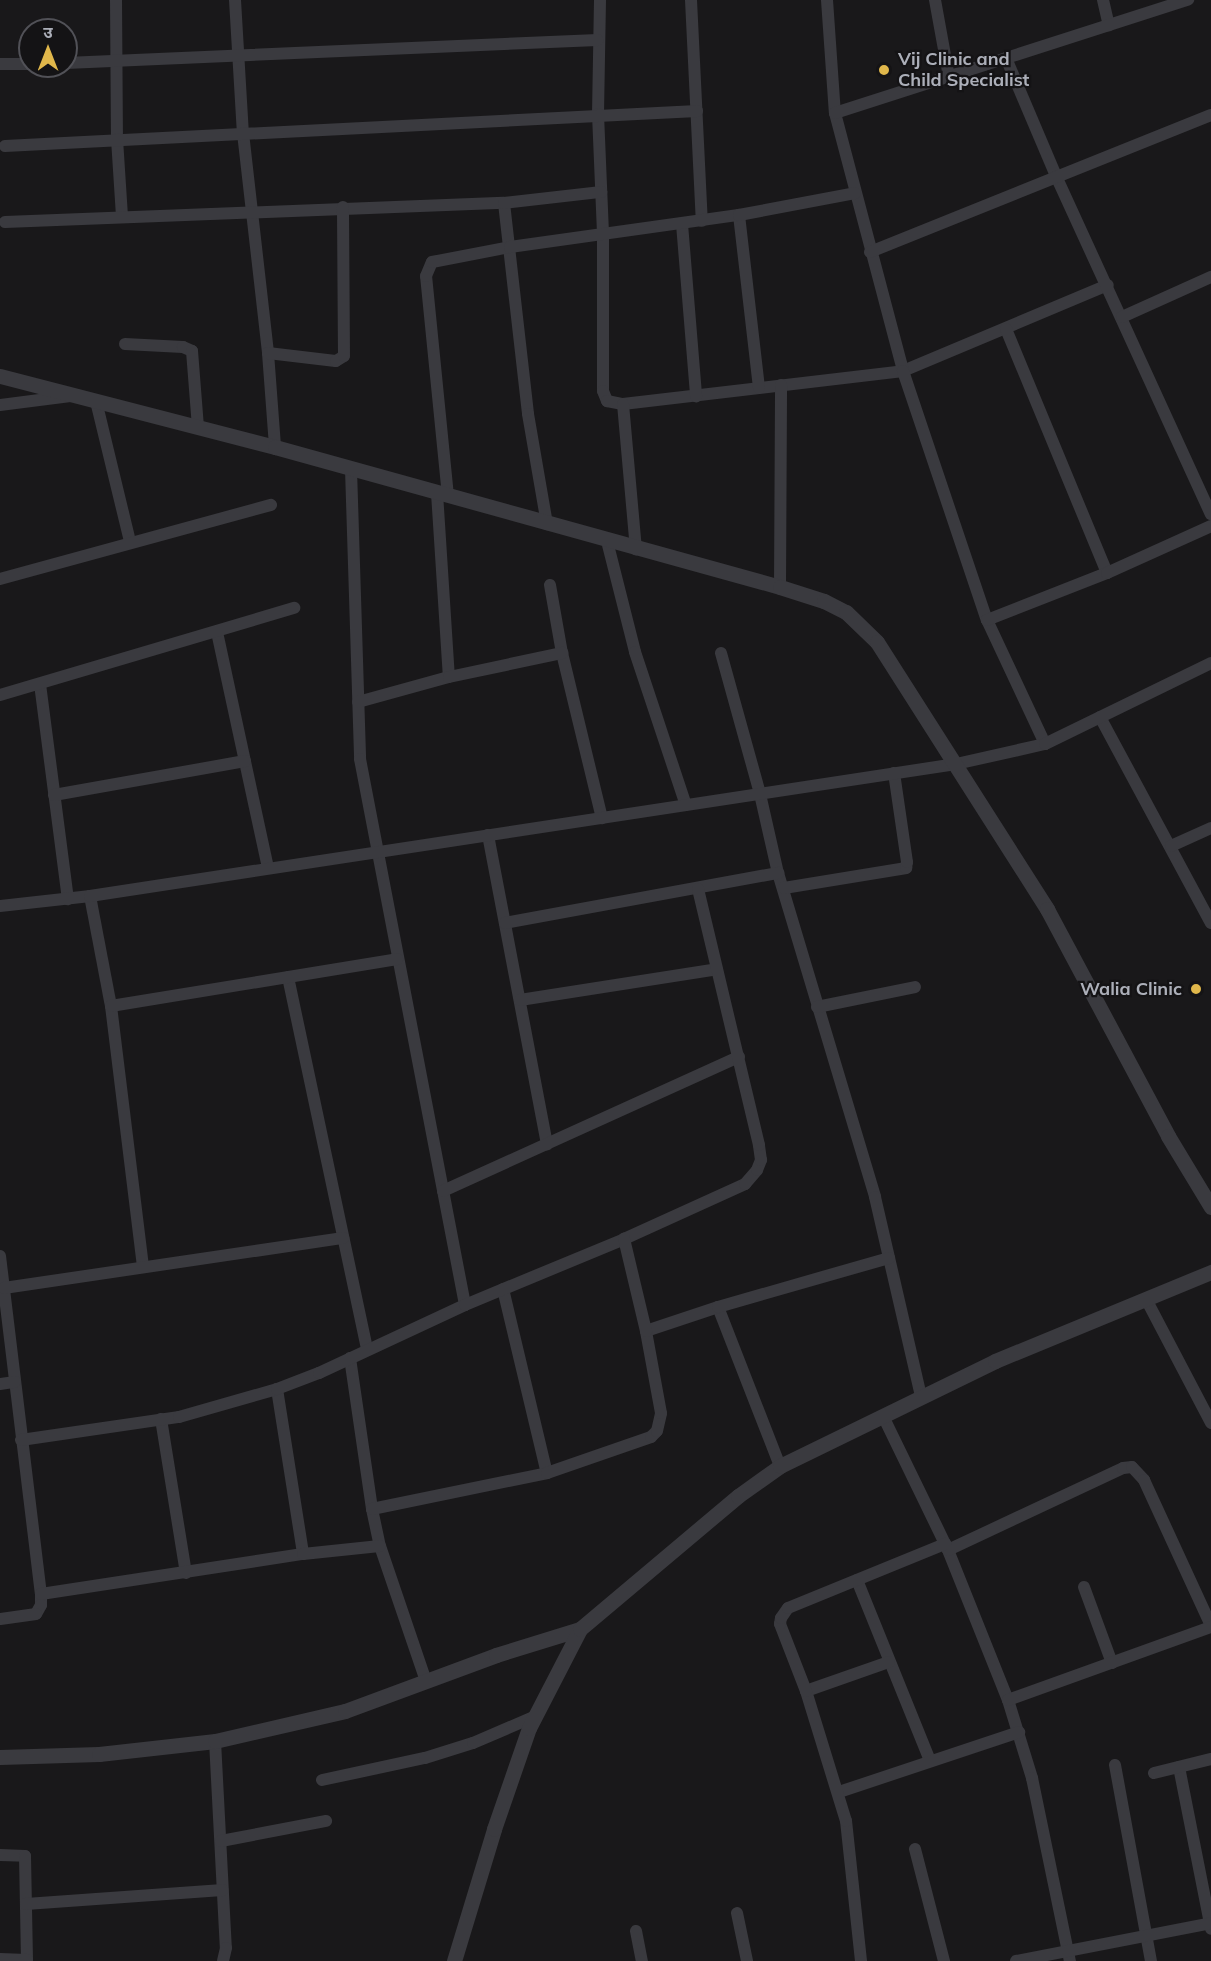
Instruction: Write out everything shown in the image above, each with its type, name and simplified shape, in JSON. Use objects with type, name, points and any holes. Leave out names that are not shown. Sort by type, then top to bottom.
[{"type":"street","points":[[116,0],[117,139],[122,217]]},
{"type":"street","points":[[235,0],[243,133],[268,353],[275,447]]},
{"type":"street","points":[[600,0],[598,114],[603,234],[603,391],[607,401],[623,404],[903,371],[1108,285]]},
{"type":"street","points":[[691,0],[702,221]]},
{"type":"street","points":[[827,0],[835,113],[903,371],[987,620],[1045,744]]},
{"type":"street","points":[[935,0],[949,76]]},
{"type":"street","points":[[1103,0],[1109,26]]},
{"type":"street","points":[[835,113],[1188,0]]},
{"type":"street","points":[[78,63],[598,40]]},
{"type":"street","points":[[1006,58],[1056,176],[1122,317],[1206,487],[1211,514]]},
{"type":"street","points":[[1,64],[18,64]]},
{"type":"street","points":[[5,146],[598,114],[697,111]]},
{"type":"street","points":[[870,252],[1211,115]]},
{"type":"street","points":[[5,222],[251,214],[343,207],[504,203],[601,192]]},
{"type":"street","points":[[449,677],[443,495],[426,276],[428,267],[435,261],[510,247],[702,221],[855,193]]},
{"type":"street","points":[[504,203],[528,414],[547,524]]},
{"type":"street","points":[[268,353],[336,361],[344,356],[343,207]]},
{"type":"street","points":[[739,215],[759,388]]},
{"type":"street","points":[[682,224],[696,396]]},
{"type":"street","points":[[1122,317],[1211,277]]},
{"type":"street","points":[[1006,329],[1107,573]]},
{"type":"street","points":[[126,344],[183,347],[192,351],[198,427]]},
{"type":"street","points":[[0,376],[275,447],[636,549],[780,587],[824,601],[846,612],[877,642],[1047,909],[1168,1136],[1211,1208]]},
{"type":"street","points":[[780,587],[781,385]]},
{"type":"street","points":[[0,405],[75,395]]},
{"type":"street","points":[[96,401],[130,542]]},
{"type":"street","points":[[623,404],[636,549]]},
{"type":"street","points":[[351,469],[360,759],[376,852],[465,1305]]},
{"type":"street","points":[[0,579],[271,505]]},
{"type":"street","points":[[987,620],[1107,573],[1211,526]]},
{"type":"street","points":[[607,540],[635,652],[686,805]]},
{"type":"street","points":[[550,585],[562,652],[602,818]]},
{"type":"street","points":[[0,695],[294,608]]},
{"type":"street","points":[[217,632],[268,868]]},
{"type":"street","points":[[358,702],[449,677],[562,652]]},
{"type":"street","points":[[721,653],[760,794],[778,873],[817,1006],[856,1126],[921,1397]]},
{"type":"street","points":[[0,906],[90,896],[956,764],[1045,744],[1211,663]]},
{"type":"street","points":[[40,684],[68,898]]},
{"type":"street","points":[[1100,717],[1211,923]]},
{"type":"street","points":[[54,795],[245,760]]},
{"type":"street","points":[[784,888],[906,868],[894,773]]},
{"type":"street","points":[[1171,846],[1211,828]]},
{"type":"street","points":[[488,835],[548,1144]]},
{"type":"street","points":[[505,923],[778,873]]},
{"type":"street","points":[[21,1440],[161,1419],[277,1389],[502,1288],[624,1239],[746,1184],[754,1176],[761,1160],[759,1145],[698,889]]},
{"type":"street","points":[[90,896],[111,1006],[143,1267]]},
{"type":"street","points":[[111,1006],[397,959]]},
{"type":"street","points":[[520,1000],[717,969]]},
{"type":"street","points":[[288,977],[367,1350]]},
{"type":"street","points":[[817,1006],[915,987]]},
{"type":"street","points":[[442,1191],[739,1057]]},
{"type":"street","points":[[4,1287],[343,1238]]},
{"type":"street","points":[[372,1509],[547,1473],[651,1437],[657,1431],[661,1413],[646,1331],[624,1239]]},
{"type":"street","points":[[0,1256],[41,1594],[41,1605],[36,1614],[0,1619]]},
{"type":"street","points":[[646,1331],[718,1307],[889,1258]]},
{"type":"street","points":[[0,1757],[99,1754],[215,1741],[345,1711],[496,1655],[580,1629],[738,1496],[780,1466],[995,1361],[1211,1272]]},
{"type":"street","points":[[502,1288],[547,1473]]},
{"type":"street","points":[[1146,1299],[1211,1423]]},
{"type":"street","points":[[718,1307],[780,1466]]},
{"type":"street","points":[[350,1358],[372,1509],[380,1546],[426,1681]]},
{"type":"street","points":[[0,1384],[15,1382]]},
{"type":"street","points":[[277,1389],[303,1554]]},
{"type":"street","points":[[883,1416],[946,1547],[1008,1700],[1038,1803],[1069,1955]]},
{"type":"street","points":[[161,1419],[186,1573]]},
{"type":"street","points":[[861,1961],[850,1840],[839,1792],[806,1691],[780,1624],[782,1613],[788,1608],[857,1580],[946,1547],[1123,1468],[1132,1467],[1144,1480],[1211,1627],[1008,1700]]},
{"type":"street","points":[[41,1594],[303,1554],[380,1546]]},
{"type":"street","points":[[857,1580],[930,1761]]},
{"type":"street","points":[[1084,1587],[1112,1663]]},
{"type":"street","points":[[454,1961],[494,1829],[536,1716],[580,1629]]},
{"type":"street","points":[[806,1691],[889,1662]]},
{"type":"street","points":[[322,1780],[425,1758],[473,1743],[536,1716]]},
{"type":"street","points":[[839,1792],[1019,1732]]},
{"type":"street","points":[[215,1741],[226,1947],[222,1961]]},
{"type":"street","points":[[1154,1773],[1211,1759]]},
{"type":"street","points":[[1115,1765],[1144,1934],[1151,1961]]},
{"type":"street","points":[[1016,1961],[1069,1955],[1144,1934],[1211,1925],[1179,1767]]},
{"type":"street","points":[[221,1840],[326,1821]]},
{"type":"street","points":[[915,1849],[944,1961]]},
{"type":"street","points":[[0,1855],[25,1856],[27,1960],[0,1959]]},
{"type":"street","points":[[27,1904],[223,1890]]},
{"type":"street","points":[[737,1913],[747,1961]]},
{"type":"street","points":[[636,1931],[642,1961]]},
{"type":"place","name":"Vij Clinic and Child Specialist","points":[[884,70]]},
{"type":"place","name":"Walia Clinic","points":[[1196,989]]}]
